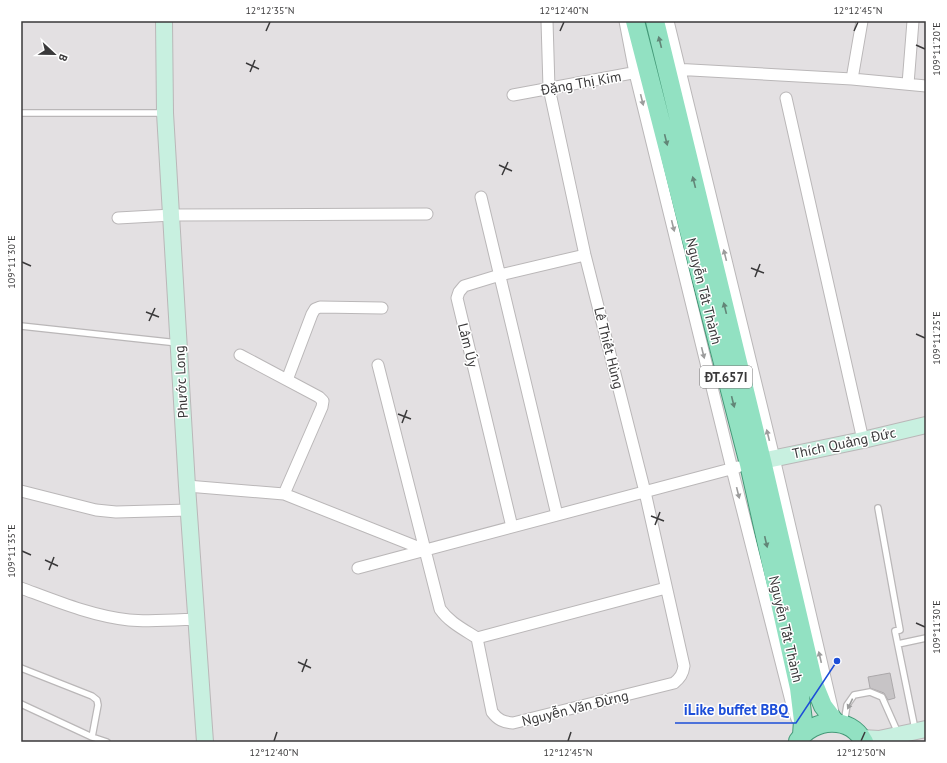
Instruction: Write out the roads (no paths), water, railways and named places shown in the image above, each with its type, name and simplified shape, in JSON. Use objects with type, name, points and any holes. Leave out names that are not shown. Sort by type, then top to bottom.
[{"type":"main road","name":"Nguyễn Tất Thành","points":[[635,21],[642,72],[754,463],[814,684],[823,706],[840,723],[855,731],[863,740]]},
{"type":"main road","name":"Nguyễn Tất Thành","points":[[655,21],[673,69],[754,463],[799,688],[803,721],[800,738]]},
{"type":"main road","points":[[800,738],[812,727],[823,723],[840,723]]},
{"type":"street","name":"Phước Long","points":[[164,21],[165,113],[187,486],[205,742]]},
{"type":"street","name":"Lê Thiết Hùng","points":[[547,21],[549,88],[585,255],[645,492],[684,666],[683,673]]},
{"type":"street","name":"Nguyễn Tất Thành","points":[[625,21],[642,72]]},
{"type":"street","name":"Nguyễn Tất Thành","points":[[668,21],[673,69]]},
{"type":"street","points":[[852,79],[862,21]]},
{"type":"street","points":[[908,84],[914,21]]},
{"type":"street","points":[[673,69],[852,79],[926,86]]},
{"type":"street","name":"Đặng Thị Kim","points":[[513,95],[642,72]]},
{"type":"street","points":[[786,98],[863,440]]},
{"type":"street","points":[[481,197],[557,515]]},
{"type":"street","points":[[118,218],[172,215],[427,214]]},
{"type":"street","name":"Lâm Úy","points":[[512,527],[457,298],[459,292],[464,286],[585,255]]},
{"type":"street","points":[[287,380],[312,314],[316,309],[320,307],[382,308]]},
{"type":"street","points":[[240,355],[319,397],[323,401],[322,407],[284,494]]},
{"type":"street","points":[[378,366],[440,609],[452,622],[477,638],[666,588]]},
{"type":"street","name":"Thích Quảng Đức","points":[[754,463],[926,425]]},
{"type":"street","points":[[358,568],[754,463]]},
{"type":"street","points":[[187,486],[284,494],[425,550]]},
{"type":"street","points":[[21,491],[116,512],[189,510]]},
{"type":"street","points":[[21,588],[73,607],[130,620],[196,619]]},
{"type":"street","name":"Nguyễn Văn Đừng","points":[[477,638],[492,712],[497,718],[504,722],[513,723],[674,683],[680,679],[683,673]]},
{"type":"street","points":[[863,740],[879,739],[921,730]]},
{"type":"lane","points":[[21,114],[165,113]]},
{"type":"lane","points":[[21,326],[179,343]]},
{"type":"lane","points":[[878,508],[900,630],[895,631],[921,730]]},
{"type":"lane","points":[[898,644],[926,638]]},
{"type":"lane","points":[[21,668],[92,696],[97,700],[98,705],[92,737]]},
{"type":"lane","points":[[840,723],[847,705],[854,695],[870,692],[882,697],[899,735]]},
{"type":"lane","points":[[21,704],[92,737],[107,742]]},
{"type":"place","name":"iLike buffet BBQ","points":[[837,661]]}]
